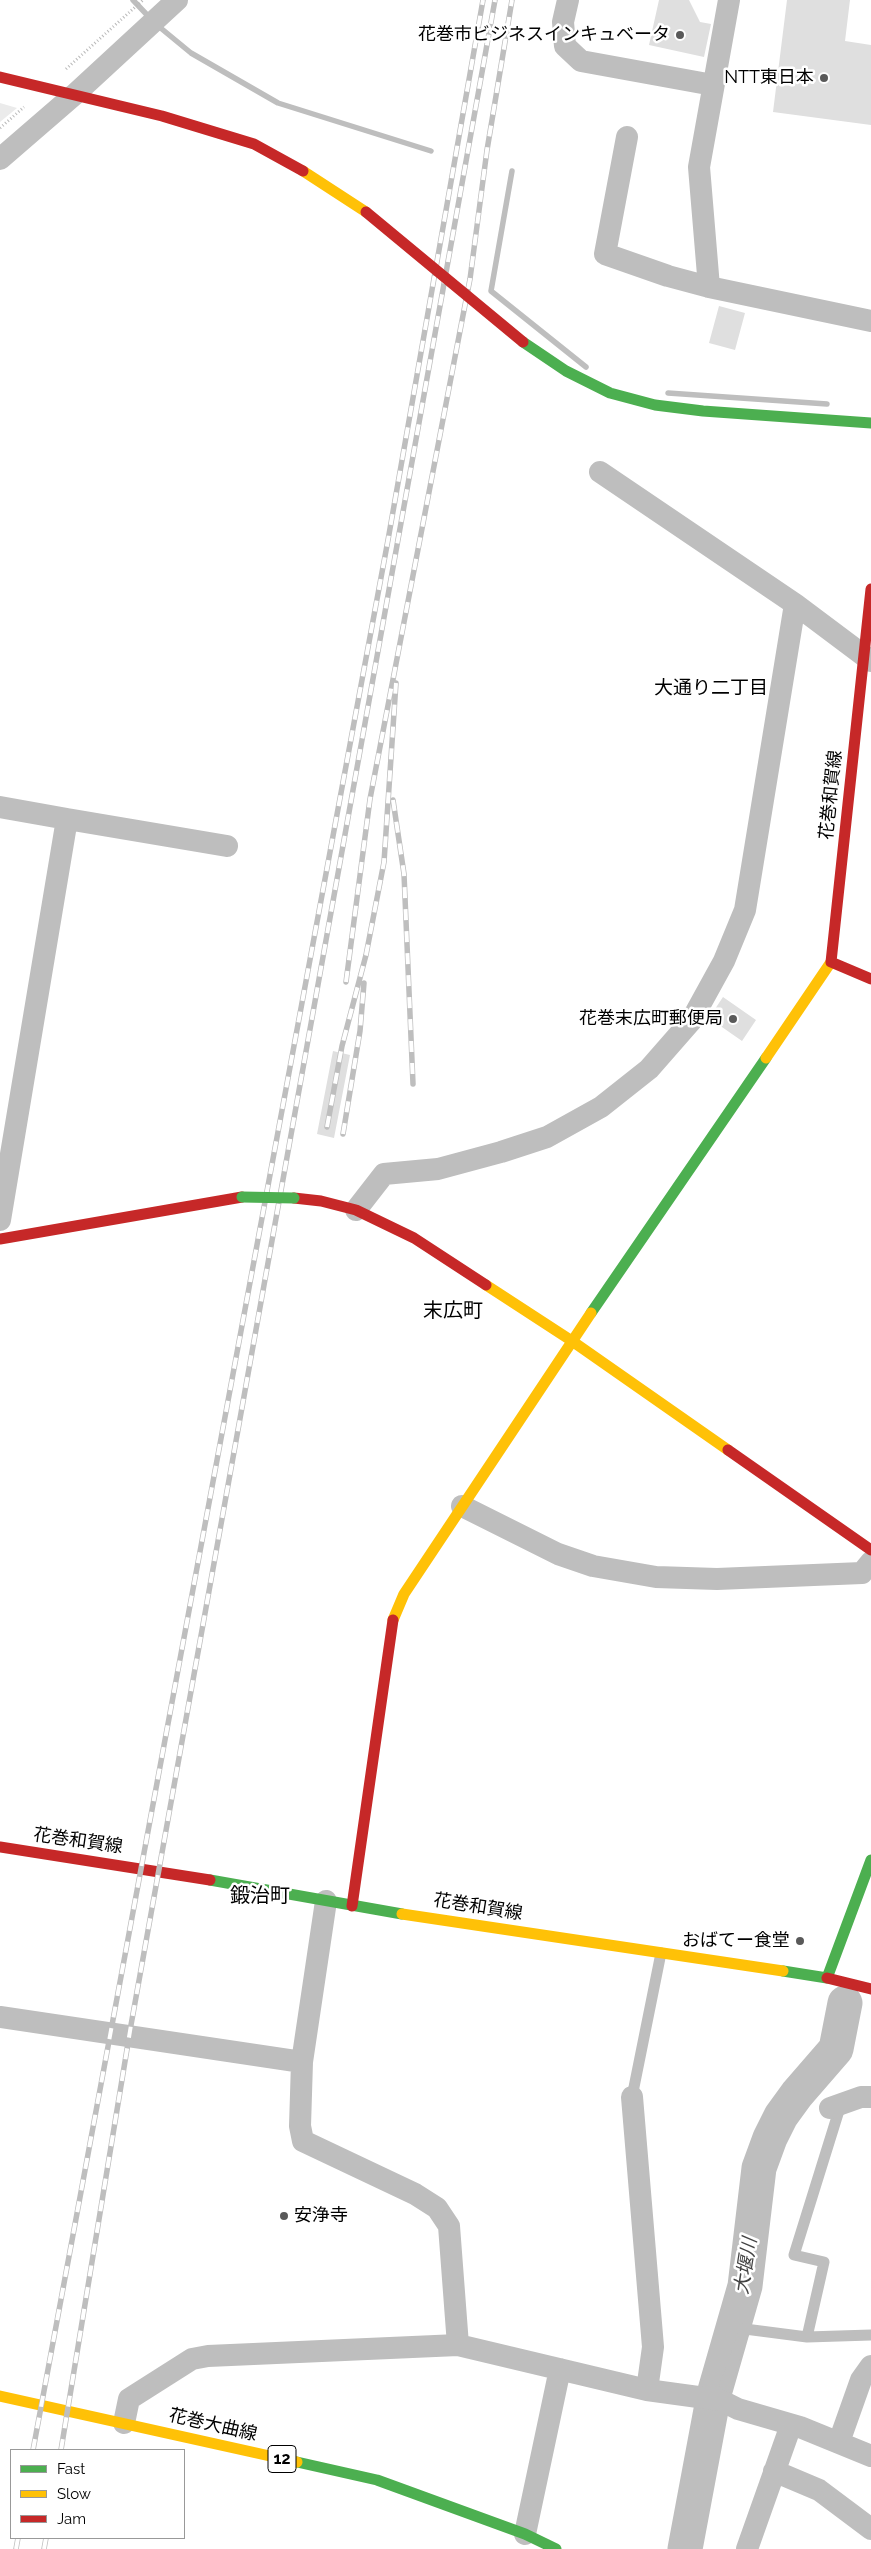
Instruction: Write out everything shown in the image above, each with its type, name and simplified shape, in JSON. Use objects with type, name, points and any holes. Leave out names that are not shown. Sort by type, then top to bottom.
[{"type":"street","points":[[568,0],[563,22],[565,46],[581,61],[713,85]]},
{"type":"street","points":[[709,287],[699,166],[729,0]]},
{"type":"street","points":[[0,159],[74,95],[170,6]]},
{"type":"street","points":[[0,76],[162,116],[254,144],[313,176],[366,212],[523,342],[566,371],[610,393],[655,405],[703,411],[871,423]]},
{"type":"street","points":[[626,137],[605,254],[668,276],[709,287],[871,321]]},
{"type":"street","points":[[600,472],[795,604],[867,659]]},
{"type":"street","name":"花巻和賀線","points":[[831,962],[867,659],[871,589]]},
{"type":"street","points":[[356,1210],[384,1174],[438,1169],[501,1152],[547,1137],[594,1111],[649,1069],[691,1020],[724,961],[745,910],[795,604]]},
{"type":"street","points":[[0,807],[226,846]]},
{"type":"street","points":[[0,1220],[67,819]]},
{"type":"street","points":[[352,1906],[392,1622],[404,1594],[572,1341],[831,962],[871,980]]},
{"type":"street","points":[[0,1239],[242,1197],[294,1198],[321,1201],[356,1210],[414,1238],[572,1341],[871,1550]]},
{"type":"street","points":[[462,1506],[558,1554],[593,1566],[656,1577],[717,1579],[862,1573],[871,1562]]},
{"type":"street","name":"花巻和賀線","points":[[0,1847],[129,1866],[352,1906],[826,1978],[871,1989]]},
{"type":"street","points":[[826,1978],[871,1860]]},
{"type":"street","points":[[326,1901],[302,2062],[300,2126],[303,2141],[414,2194],[437,2208],[449,2226],[458,2345]]},
{"type":"street","points":[[0,2017],[302,2062]]},
{"type":"street","points":[[632,2097],[653,2347],[647,2390]]},
{"type":"street","points":[[835,2106],[861,2097],[871,2097]]},
{"type":"street","points":[[124,2423],[129,2399],[192,2359],[208,2356],[458,2345],[647,2390],[711,2399],[792,2425],[871,2456]]},
{"type":"street","points":[[839,2442],[861,2380],[871,2366]]},
{"type":"street","points":[[525,2534],[560,2369]]},
{"type":"street","name":"花巻大曲線","points":[[0,2396],[377,2480],[525,2534],[556,2549]]},
{"type":"street","points":[[747,2549],[792,2425]]},
{"type":"street","points":[[774,2472],[819,2490],[871,2530]]},
{"type":"lane","points":[[632,2097],[661,1952]]},
{"type":"lane","points":[[807,2337],[824,2262],[794,2255],[835,2106]]},
{"type":"lane","points":[[711,2399],[745,2328],[807,2337],[871,2335]]},
{"type":"path","points":[[65,70],[143,0]]},
{"type":"path","points":[[0,128],[26,105]]},
{"type":"shaded area","points":[[0,103],[17,108],[0,122]]},
{"type":"building","name":"花巻市ビジネスインキュベータ","points":[[659,0],[689,0],[700,22],[711,24],[704,57],[649,45]]},
{"type":"building","name":"NTT東日本","points":[[787,0],[850,0],[845,41],[871,45],[871,125],[773,112]]},
{"type":"building","points":[[719,306],[745,313],[735,350],[709,343]]},
{"type":"building","points":[[723,997],[756,1020],[742,1041],[709,1018]]},
{"type":"building","points":[[333,1051],[350,1055],[334,1138],[317,1134]]},
{"type":"waterway","points":[[133,0],[150,18]]},
{"type":"waterway","points":[[157,25],[191,53],[278,103],[431,151]]},
{"type":"waterway","points":[[512,171],[491,291],[586,367]]},
{"type":"waterway","points":[[668,393],[827,404]]},
{"type":"waterway","name":"大堰川","points":[[685,2549],[714,2394],[745,2286],[759,2168],[770,2138],[781,2116],[797,2094],[836,2049],[845,2003]]},
{"type":"railway","points":[[33,2449],[388,540],[483,0]]},
{"type":"railway","points":[[61,2449],[131,2025],[495,0]]},
{"type":"railway","points":[[346,982],[370,799],[470,279],[487,150],[512,0]]},
{"type":"railway","points":[[327,1127],[342,1046],[366,955],[384,862],[396,683]]},
{"type":"railway","points":[[393,800],[404,874],[413,1084]]},
{"type":"railway","points":[[343,1134],[360,1031],[364,983]]},
{"type":"railway","points":[[16,2549],[18,2539]]},
{"type":"railway","points":[[44,2549],[46,2539]]},
{"type":"traffic: fast","points":[[523,342],[566,371],[610,393],[655,405],[703,411],[871,423]]},
{"type":"traffic: fast","points":[[591,1313],[766,1058]]},
{"type":"traffic: fast","points":[[242,1197],[294,1198]]},
{"type":"traffic: fast","points":[[783,1971],[827,1978],[871,1860]]},
{"type":"traffic: fast","points":[[210,1880],[402,1914]]},
{"type":"traffic: fast","points":[[297,2462],[377,2480],[525,2534],[556,2549]]},
{"type":"traffic: slow","points":[[303,171],[366,212]]},
{"type":"traffic: slow","points":[[766,1058],[831,962]]},
{"type":"traffic: slow","points":[[486,1285],[572,1341],[728,1450]]},
{"type":"traffic: slow","points":[[393,1620],[404,1594],[591,1313]]},
{"type":"traffic: slow","points":[[402,1914],[783,1971]]},
{"type":"traffic: slow","points":[[0,2396],[297,2462]]},
{"type":"traffic: jam","points":[[0,77],[162,116],[254,144],[303,171]]},
{"type":"traffic: jam","points":[[366,212],[523,342]]},
{"type":"traffic: jam","points":[[871,589],[831,962],[871,979]]},
{"type":"traffic: jam","points":[[0,1239],[242,1197]]},
{"type":"traffic: jam","points":[[294,1198],[321,1201],[356,1210],[414,1238],[486,1285]]},
{"type":"traffic: jam","points":[[728,1450],[871,1550]]},
{"type":"traffic: jam","points":[[352,1906],[393,1620]]},
{"type":"traffic: jam","points":[[0,1847],[210,1880]]},
{"type":"traffic: jam","points":[[827,1978],[871,1989]]},
{"type":"place","name":"花巻市ビジネスインキュベータ","points":[[680,35]]},
{"type":"place","name":"NTT東日本","points":[[824,78]]},
{"type":"place","name":"花巻末広町郵便局","points":[[733,1019]]},
{"type":"place","name":"おばてー食堂","points":[[800,1941]]},
{"type":"place","name":"安浄寺","points":[[284,2216]]},
{"type":"district","name":"大通り二丁目","points":[[711,688]]},
{"type":"district","name":"末広町","points":[[453,1311]]},
{"type":"district","name":"鍛治町","points":[[260,1896]]}]
